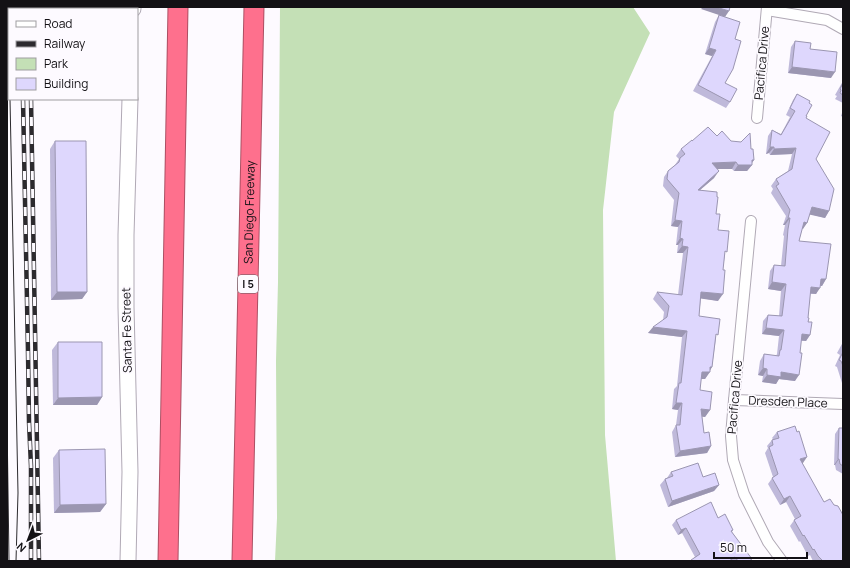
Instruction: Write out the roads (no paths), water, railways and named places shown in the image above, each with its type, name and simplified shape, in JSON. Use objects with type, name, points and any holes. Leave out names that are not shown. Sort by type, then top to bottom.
[{"type":"highway","points":[[168,561],[178,7]]},
{"type":"highway","name":"San Diego Freeway","points":[[242,561],[254,7]]},
{"type":"street","points":[[767,8],[827,20],[843,29]]},
{"type":"street","name":"Pacifica Drive","points":[[757,118],[767,8]]},
{"type":"street","name":"Santa Fe Street","points":[[128,561],[130,472],[126,314],[126,235],[130,100]]},
{"type":"street","name":"Pacifica Drive","points":[[751,221],[731,436],[732,460],[744,494],[768,542],[779,560]]},
{"type":"street","name":"Dresden Place","points":[[734,400],[843,404]]},
{"type":"tram line","points":[[10,100],[18,493],[16,561]]},
{"type":"tram line","points":[[7,419],[9,561]]},
{"type":"railway","points":[[23,100],[31,466],[31,561]]},
{"type":"railway","points":[[31,100],[39,561]]}]
